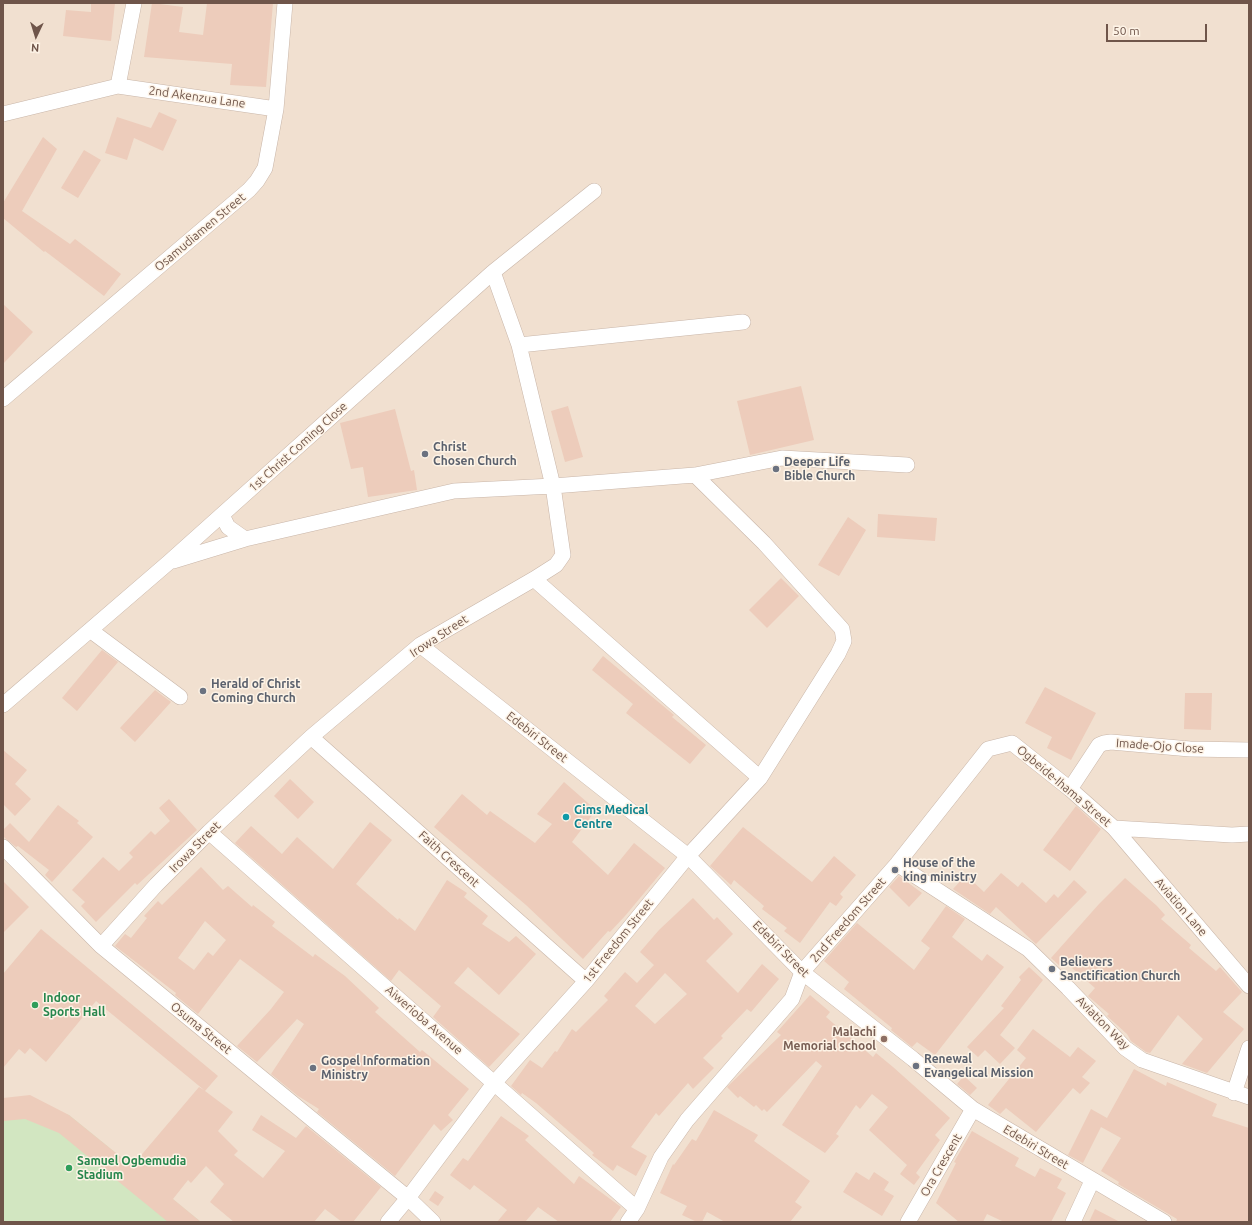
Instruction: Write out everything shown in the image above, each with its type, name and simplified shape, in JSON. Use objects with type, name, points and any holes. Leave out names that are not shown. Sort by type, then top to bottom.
[{"type":"street","points":[[118,86],[134,3]]},
{"type":"street","name":"Osamudiamen Street","points":[[3,398],[249,190],[265,168],[276,109],[285,3]]},
{"type":"street","name":"2nd Akenzua Lane","points":[[3,114],[118,86],[276,109]]},
{"type":"street","name":"1st Christ Coming Close","points":[[3,705],[168,563],[493,272],[594,191]]},
{"type":"street","name":"Irowa Street","points":[[101,946],[156,885],[209,832],[311,737],[420,645],[534,579],[556,565],[562,555],[553,486],[519,345],[493,272]]},
{"type":"street","points":[[519,345],[743,322]]},
{"type":"street","points":[[168,563],[245,539],[454,491],[553,486],[695,475],[782,458],[907,465]]},
{"type":"street","name":"1st Freedom Street","points":[[388,1222],[408,1198],[495,1082],[586,981],[688,856],[760,778],[838,654],[844,642],[842,629],[764,543],[695,475]]},
{"type":"street","points":[[222,515],[228,527],[245,539]]},
{"type":"street","points":[[534,579],[760,778]]},
{"type":"street","points":[[90,630],[180,697]]},
{"type":"street","name":"Edebiri Street","points":[[420,645],[688,856],[802,972],[913,1059],[973,1109],[1092,1181],[1164,1222]]},
{"type":"street","name":"Faith Crescent","points":[[311,737],[586,981]]},
{"type":"street","name":"Imade-Ojo Close","points":[[1070,789],[1099,745],[1104,743],[1111,742],[1190,749],[1249,750]]},
{"type":"street","name":"Ogbeide-Ihama Street","points":[[999,747],[1012,743],[1070,789],[1114,828],[1232,835],[1249,834]]},
{"type":"street","name":"2nd Freedom Street","points":[[628,1222],[637,1209],[665,1151],[687,1120],[792,999],[802,972],[897,864],[988,749],[999,747]]},
{"type":"street","name":"Aviation Lane","points":[[1114,828],[1249,986]]},
{"type":"street","name":"Aiwerioba Avenue","points":[[209,832],[495,1082],[637,1209]]},
{"type":"street","name":"Osuma Street","points":[[3,848],[101,946],[408,1198],[433,1222]]},
{"type":"street","name":"Aviation Way","points":[[897,864],[1028,949],[1125,1048],[1142,1060],[1249,1097]]},
{"type":"street","points":[[1234,1092],[1249,1048]]},
{"type":"street","name":"Ora Crescent","points":[[908,1222],[973,1109]]},
{"type":"street","points":[[1073,1222],[1092,1181]]},
{"type":"shaded area","points":[[3,3],[1249,3],[1249,1222],[3,1222]]},
{"type":"green space","name":"Samuel Ogbemudia Stadium","points":[[3,1098],[69,1115],[201,1222],[3,1222]]},
{"type":"building","points":[[91,3],[115,3],[111,41],[63,36],[66,10],[91,12]]},
{"type":"building","points":[[152,3],[183,7],[179,32],[203,35],[207,3],[273,3],[266,87],[230,85],[232,64],[144,57]]},
{"type":"building","points":[[159,112],[177,120],[163,151],[134,138],[127,160],[105,153],[117,117],[151,128]]},
{"type":"building","points":[[43,137],[57,149],[22,211],[70,244],[75,239],[121,274],[104,296],[45,251],[44,252],[3,218],[3,203]]},
{"type":"building","points":[[84,150],[101,160],[78,198],[61,188]]},
{"type":"building","points":[[3,304],[33,332],[3,364]]},
{"type":"building","points":[[801,386],[814,440],[750,455],[737,401]]},
{"type":"building","points":[[568,406],[583,457],[565,462],[551,411]]},
{"type":"building","points":[[395,409],[411,471],[414,470],[417,490],[368,497],[363,467],[351,469],[340,423]]},
{"type":"building","points":[[878,514],[937,518],[935,541],[877,537]]},
{"type":"building","points":[[848,517],[866,530],[839,576],[818,565]]},
{"type":"building","points":[[781,578],[799,596],[767,628],[749,610]]},
{"type":"building","points":[[102,650],[118,662],[77,711],[62,698]]},
{"type":"building","points":[[603,656],[674,715],[672,717],[706,745],[690,764],[626,713],[633,704],[592,670]]},
{"type":"building","points":[[1045,687],[1096,713],[1071,760],[1047,748],[1052,737],[1025,723]]},
{"type":"building","points":[[155,690],[171,702],[135,742],[120,728]]},
{"type":"building","points":[[1185,693],[1212,693],[1211,730],[1184,729]]},
{"type":"building","points":[[3,750],[27,770],[15,784],[31,799],[15,816],[3,804]]},
{"type":"building","points":[[290,779],[314,802],[298,819],[274,796]]},
{"type":"building","points":[[564,782],[596,810],[572,842],[608,875],[634,843],[665,868],[625,916],[610,932],[608,931],[583,959],[526,905],[434,827],[462,794],[487,815],[490,811],[535,843],[552,824],[537,814]]},
{"type":"building","points":[[169,799],[197,830],[137,885],[135,883],[96,922],[81,906],[85,902],[72,890],[103,857],[119,871],[133,857],[129,853],[151,831],[155,835],[170,821],[159,808]]},
{"type":"building","points":[[58,805],[79,821],[77,823],[93,837],[52,882],[45,875],[49,870],[5,838],[3,836],[3,830],[10,823],[29,842]]},
{"type":"building","points":[[1076,806],[1101,829],[1070,871],[1043,850]]},
{"type":"building","points":[[370,822],[392,840],[356,884],[398,920],[399,918],[415,931],[447,880],[467,893],[464,897],[488,916],[482,924],[509,942],[516,936],[536,954],[499,995],[468,967],[454,983],[520,1034],[489,1067],[433,1017],[441,1006],[399,970],[391,981],[235,843],[251,826],[282,854],[297,837],[333,869]]},
{"type":"building","points":[[743,827],[812,882],[834,856],[856,875],[840,894],[843,897],[836,906],[830,902],[800,943],[784,931],[787,928],[762,909],[764,906],[734,880],[731,885],[710,866]]},
{"type":"building","points":[[201,867],[223,890],[228,886],[252,907],[253,905],[275,922],[272,926],[313,957],[315,954],[345,976],[379,1008],[375,1012],[420,1052],[422,1050],[469,1089],[448,1115],[453,1120],[441,1131],[434,1124],[395,1176],[317,1112],[319,1109],[298,1096],[271,1074],[304,1024],[297,1019],[257,1062],[237,1046],[271,1009],[284,992],[240,959],[198,1014],[175,995],[176,993],[115,946],[125,934],[131,938],[147,918],[144,916],[158,901],[162,905]],"holes":[[[205,921],[226,940],[213,956],[208,952],[194,970],[178,958]]]},
{"type":"building","points":[[1001,873],[1018,887],[1022,882],[1046,903],[1054,894],[1058,898],[1074,880],[1087,892],[1036,944],[996,907],[990,914],[953,889],[966,875],[984,892]]},
{"type":"building","points":[[899,876],[922,893],[909,907],[889,887]]},
{"type":"building","points":[[1125,878],[1157,906],[1165,915],[1161,919],[1191,945],[1189,948],[1216,971],[1220,967],[1242,992],[1223,1012],[1244,1029],[1207,1073],[1182,1064],[1203,1039],[1178,1015],[1150,1053],[1146,1052],[1131,1041],[1127,1034],[1107,1016],[1109,1014],[1088,996],[1095,988],[1064,961],[1060,966],[1051,958],[1099,904]]},
{"type":"building","points":[[3,881],[29,907],[3,933]]},
{"type":"building","points":[[693,898],[714,920],[717,917],[733,934],[706,961],[738,993],[762,964],[779,979],[751,1012],[747,1009],[721,1036],[723,1038],[703,1058],[714,1068],[693,1089],[688,1083],[659,1116],[656,1113],[631,1147],[647,1156],[636,1176],[617,1165],[613,1171],[592,1155],[594,1153],[536,1103],[522,1093],[521,1095],[511,1086],[530,1060],[542,1068],[555,1051],[557,1052],[572,1029],[576,1032],[608,1000],[604,996],[625,972],[637,983],[654,965],[640,952],[659,930]],"holes":[[[665,973],[687,994],[655,1024],[635,1006]]]},
{"type":"building","points":[[946,906],[965,919],[952,937],[982,961],[987,954],[1004,967],[935,1055],[917,1042],[912,1047],[891,1030],[892,1028],[844,989],[849,982],[824,961],[857,923],[914,970],[930,948],[921,941]]},
{"type":"building","points":[[41,929],[218,1076],[205,1091],[233,1112],[218,1131],[238,1151],[234,1155],[263,1178],[285,1151],[252,1130],[261,1115],[296,1138],[306,1126],[381,1187],[353,1222],[342,1222],[325,1209],[314,1222],[234,1222],[210,1202],[224,1184],[206,1166],[191,1183],[188,1180],[173,1199],[201,1222],[168,1222],[59,1133],[25,1119],[3,1121],[3,1098],[30,1095],[69,1115],[132,1166],[199,1087],[204,1090],[96,1001],[46,1062],[30,1048],[25,1054],[19,1049],[3,1068],[3,974]]},
{"type":"building","points":[[1029,967],[1043,980],[1000,1035],[1015,1048],[1000,1064],[985,1050],[978,1057],[967,1047],[1004,1008],[1001,1006],[1021,980],[1019,977]]},
{"type":"building","points":[[810,995],[830,1012],[826,1017],[873,1057],[876,1053],[950,1118],[935,1135],[940,1140],[916,1173],[920,1177],[914,1185],[900,1174],[907,1165],[869,1130],[888,1107],[872,1094],[860,1109],[856,1105],[836,1134],[839,1136],[825,1153],[782,1125],[822,1066],[816,1061],[767,1112],[764,1109],[762,1111],[756,1105],[754,1107],[740,1096],[738,1098],[727,1087],[781,1035],[777,1032]]},
{"type":"building","points":[[1033,1029],[1070,1057],[1078,1047],[1096,1061],[1082,1077],[1090,1083],[1080,1094],[1073,1088],[1036,1132],[1006,1108],[1000,1114],[988,1105],[1026,1058],[1017,1050]]},
{"type":"building","points":[[1134,1069],[1166,1086],[1167,1082],[1217,1104],[1212,1116],[1249,1128],[1249,1222],[1176,1222],[1177,1219],[1118,1184],[1119,1182],[1101,1171],[1121,1138],[1101,1127],[1083,1163],[1068,1155],[1091,1109],[1107,1118]]},
{"type":"building","points":[[964,1076],[977,1088],[970,1095],[957,1084]]},
{"type":"building","points":[[714,1110],[758,1135],[754,1141],[810,1181],[795,1202],[802,1207],[790,1222],[725,1222],[707,1212],[702,1222],[697,1222],[682,1215],[687,1206],[660,1193],[673,1164],[674,1165],[692,1139],[696,1141]]},
{"type":"building","points":[[501,1116],[529,1136],[525,1140],[574,1184],[579,1176],[621,1207],[610,1222],[559,1222],[538,1207],[525,1222],[497,1222],[507,1210],[474,1185],[470,1190],[450,1175],[463,1158],[468,1161]]},
{"type":"building","points":[[972,1131],[1019,1158],[1015,1166],[1035,1177],[1040,1168],[1062,1179],[1057,1188],[1066,1193],[1051,1222],[1004,1222],[987,1214],[983,1222],[959,1222],[936,1203],[956,1163],[954,1162]]},
{"type":"building","points":[[856,1172],[869,1180],[874,1172],[889,1182],[884,1190],[894,1196],[882,1216],[843,1192]]},
{"type":"building","points":[[435,1191],[444,1197],[438,1206],[429,1200]]},
{"type":"building","points":[[1095,1209],[1120,1222],[1089,1222]]},
{"type":"place","name":"Christ Chosen Church","points":[[425,454]]},
{"type":"place","name":"Deeper Life Bible Church","points":[[776,469]]},
{"type":"place","name":"Herald of Christ Coming Church","points":[[203,691]]},
{"type":"place","name":"Gims Medical Centre","points":[[566,817]]},
{"type":"place","name":"House of the king ministry","points":[[895,870]]},
{"type":"place","name":"Believers Sanctification Church","points":[[1052,969]]},
{"type":"place","name":"Indoor Sports Hall","points":[[35,1005]]},
{"type":"place","name":"Malachi Memorial school","points":[[884,1039]]},
{"type":"place","name":"Renewal Evangelical Mission","points":[[916,1066]]},
{"type":"place","name":"Gospel Information Ministry","points":[[313,1068]]},
{"type":"place","name":"Samuel Ogbemudia Stadium","points":[[69,1168]]}]
